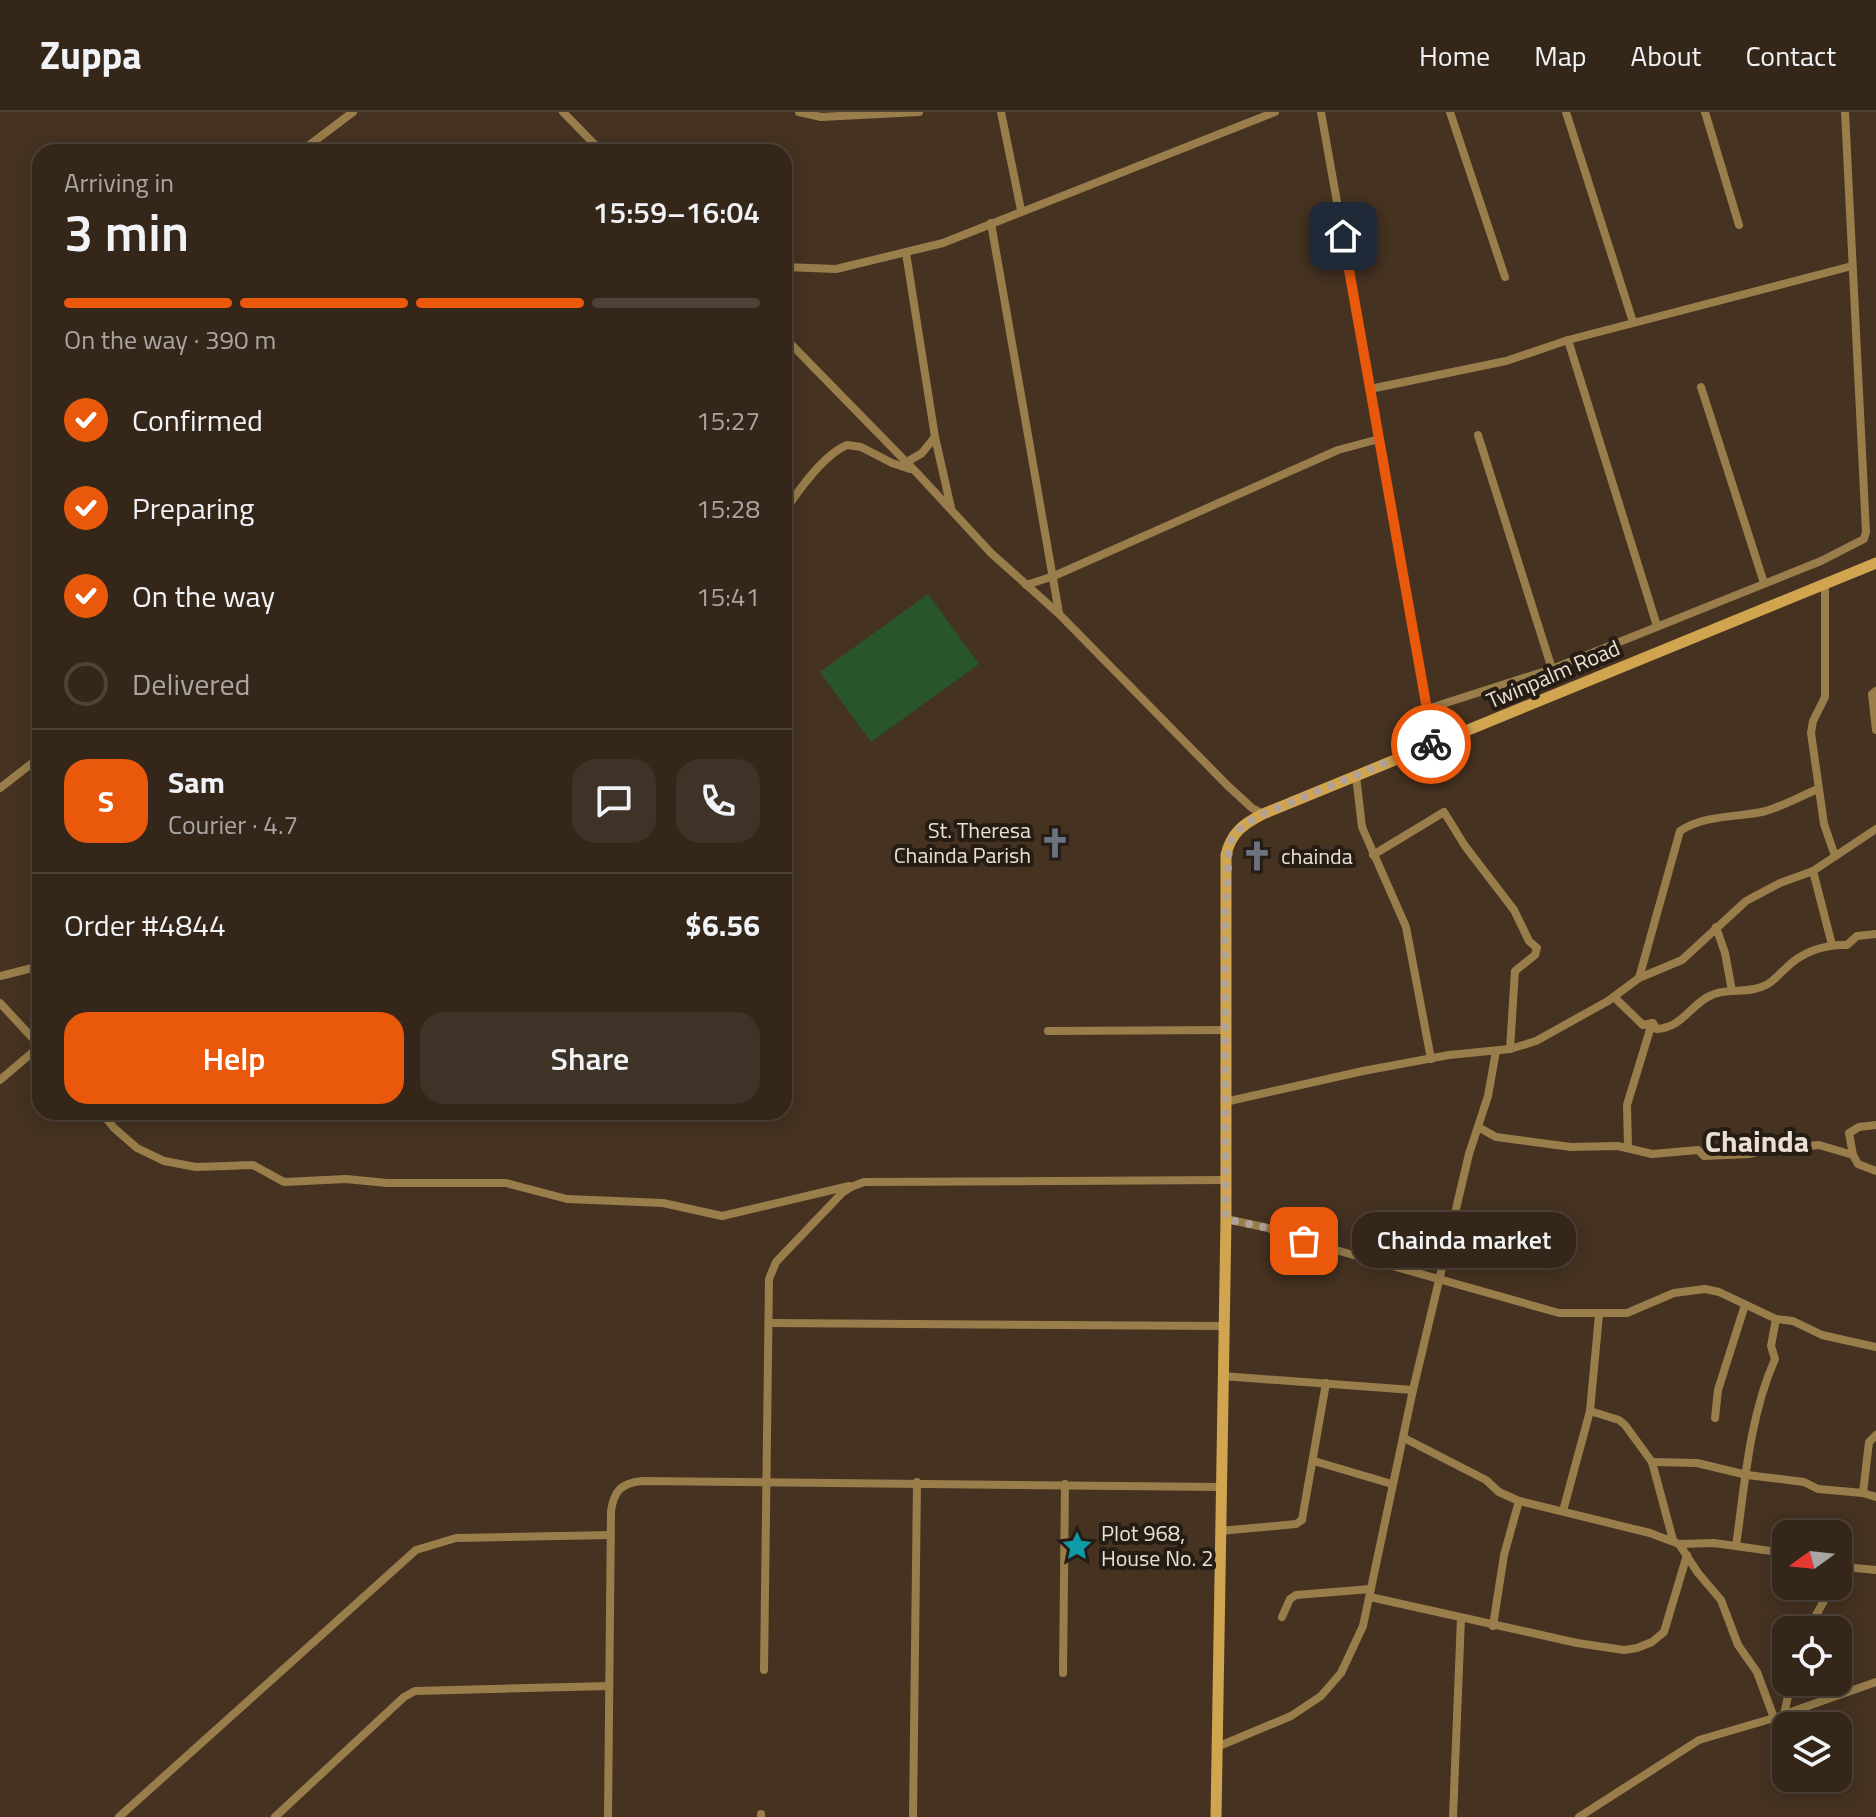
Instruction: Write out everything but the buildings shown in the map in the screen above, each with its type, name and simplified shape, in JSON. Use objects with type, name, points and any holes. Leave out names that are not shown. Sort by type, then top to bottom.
[{"type":"main road","name":"Twinpalm Road","points":[[1226,1030],[1226,855],[1234,833],[1246,823],[1876,563]]},
{"type":"main road","points":[[1216,1817],[1226,1219],[1226,1030]]},
{"type":"street","points":[[311,144],[353,112]]},
{"type":"street","points":[[563,112],[594,144]]},
{"type":"street","points":[[799,112],[821,117],[919,112]]},
{"type":"street","points":[[1001,112],[1021,210]]},
{"type":"street","points":[[792,267],[836,269],[943,243],[1275,112]]},
{"type":"street","points":[[1321,112],[1431,746]]},
{"type":"street","points":[[1450,112],[1505,277]]},
{"type":"street","points":[[1566,112],[1633,322]]},
{"type":"street","points":[[1705,112],[1739,225]]},
{"type":"street","points":[[1427,709],[1552,669],[1821,561],[1864,539],[1845,112]]},
{"type":"street","points":[[991,223],[1059,614]]},
{"type":"street","points":[[906,253],[935,437],[951,508]]},
{"type":"street","points":[[1370,389],[1506,361],[1633,322],[1852,266]]},
{"type":"street","points":[[1568,340],[1657,626]]},
{"type":"street","points":[[792,345],[991,553],[1059,614],[1227,785],[1263,814]]},
{"type":"street","points":[[1701,387],[1764,583]]},
{"type":"street","points":[[1478,435],[1552,669]]},
{"type":"street","points":[[907,462],[922,453],[935,437]]},
{"type":"street","points":[[1026,585],[1054,576],[1338,450],[1379,439]]},
{"type":"street","points":[[792,500],[829,456],[847,445],[861,447],[917,473]]},
{"type":"street","points":[[1825,584],[1825,697],[1813,721],[1811,733],[1824,824],[1835,856]]},
{"type":"street","points":[[1876,691],[1872,694],[1876,730]]},
{"type":"street","points":[[1427,709],[1451,738]]},
{"type":"street","points":[[0,788],[32,763]]},
{"type":"street","points":[[1356,776],[1362,827],[1406,927],[1431,1059]]},
{"type":"street","points":[[1639,978],[1680,831],[1728,814],[1770,810],[1818,789]]},
{"type":"street","points":[[1373,855],[1444,812],[1447,815],[1465,846],[1514,910],[1529,941],[1537,948],[1535,955],[1515,971],[1510,1049]]},
{"type":"street","points":[[1225,1102],[1280,1088],[1431,1059],[1510,1049],[1536,1041],[1614,997],[1639,978],[1682,960],[1758,893],[1813,871],[1876,829]]},
{"type":"street","points":[[1813,871],[1832,945]]},
{"type":"street","points":[[1716,927],[1725,953],[1732,991]]},
{"type":"street","points":[[1653,1023],[1656,1029],[1671,1029],[1704,999],[1720,990],[1732,991],[1768,984],[1796,959],[1832,945],[1847,945],[1857,936],[1876,934]]},
{"type":"street","points":[[0,976],[32,968]]},
{"type":"street","points":[[1614,997],[1643,1025],[1653,1023]]},
{"type":"street","points":[[0,1003],[32,1037]]},
{"type":"street","points":[[1628,1147],[1627,1105],[1653,1023]]},
{"type":"street","points":[[1048,1031],[1226,1030]]},
{"type":"street","points":[[1217,1747],[1291,1716],[1321,1696],[1350,1658],[1368,1612],[1392,1484],[1438,1279],[1469,1154],[1488,1096],[1496,1051]]},
{"type":"street","points":[[0,1080],[32,1053]]},
{"type":"street","points":[[108,1120],[137,1148],[164,1161],[196,1167],[253,1165],[284,1182],[346,1179],[387,1183],[506,1183],[567,1199],[663,1203],[722,1216],[864,1182],[1226,1180]]},
{"type":"street","points":[[1876,1125],[1859,1127],[1849,1133],[1858,1164],[1876,1171]]},
{"type":"street","points":[[1478,1127],[1496,1137],[1571,1147],[1628,1147],[1652,1154],[1698,1150],[1704,1156],[1750,1154],[1783,1145],[1819,1145],[1853,1155]]},
{"type":"street","points":[[764,1670],[769,1279],[776,1262],[843,1192],[864,1182]]},
{"type":"street","points":[[1226,1219],[1268,1228],[1559,1313],[1599,1315],[1636,1311],[1674,1293],[1697,1290],[1719,1292],[1776,1319],[1793,1321],[1822,1335],[1876,1347]]},
{"type":"street","points":[[1715,1418],[1718,1390],[1745,1305]]},
{"type":"street","points":[[1563,1511],[1590,1411],[1599,1315]]},
{"type":"street","points":[[1736,1546],[1755,1416],[1775,1359],[1771,1346],[1776,1319]]},
{"type":"street","points":[[770,1323],[1224,1326]]},
{"type":"street","points":[[1222,1376],[1413,1390]]},
{"type":"street","points":[[1220,1531],[1299,1523],[1304,1516],[1326,1383]]},
{"type":"street","points":[[1590,1411],[1619,1420],[1652,1462],[1676,1542],[1721,1600],[1733,1634],[1757,1672],[1772,1713]]},
{"type":"street","points":[[1863,1493],[1869,1442],[1876,1435]]},
{"type":"street","points":[[1404,1438],[1486,1480],[1499,1492],[1519,1501],[1676,1542],[1704,1542],[1772,1551]]},
{"type":"street","points":[[1314,1461],[1392,1484]]},
{"type":"street","points":[[1652,1462],[1697,1463],[1747,1475],[1804,1482],[1818,1489],[1876,1497]]},
{"type":"street","points":[[608,1817],[612,1499],[622,1486],[631,1482],[768,1481],[1221,1487]]},
{"type":"street","points":[[913,1817],[917,1482]]},
{"type":"street","points":[[1063,1673],[1065,1484]]},
{"type":"street","points":[[1493,1626],[1504,1555],[1519,1501]]},
{"type":"street","points":[[119,1817],[416,1550],[456,1538],[611,1535]]},
{"type":"street","points":[[1282,1617],[1290,1599],[1296,1595],[1371,1593],[1493,1626],[1624,1650],[1652,1642],[1664,1632],[1687,1555]]},
{"type":"street","points":[[1852,1569],[1876,1570]]},
{"type":"street","points":[[1453,1817],[1461,1618]]},
{"type":"street","points":[[1792,1712],[1876,1682]]},
{"type":"street","points":[[275,1817],[404,1697],[415,1691],[609,1686]]},
{"type":"street","points":[[1579,1817],[1699,1740],[1772,1719]]},
{"type":"green space","points":[[928,594],[979,664],[871,742],[820,672]]},
{"type":"way so far","points":[[1304,1241],[1268,1228],[1226,1219],[1226,855],[1234,833],[1246,823],[1431,744]]},
{"type":"place","name":"St. Theresa Chainda Parish","points":[[1055,843]]},
{"type":"place","name":"chainda","points":[[1257,856]]},
{"type":"place","name":"Chainda market","points":[[1304,1241]]},
{"type":"place","name":"Plot 968, House No. 2","points":[[1077,1546]]},
{"type":"district","name":"Chainda","points":[[1757,1141]]},
{"type":"route","points":[[1343,236],[1431,744]]}]
